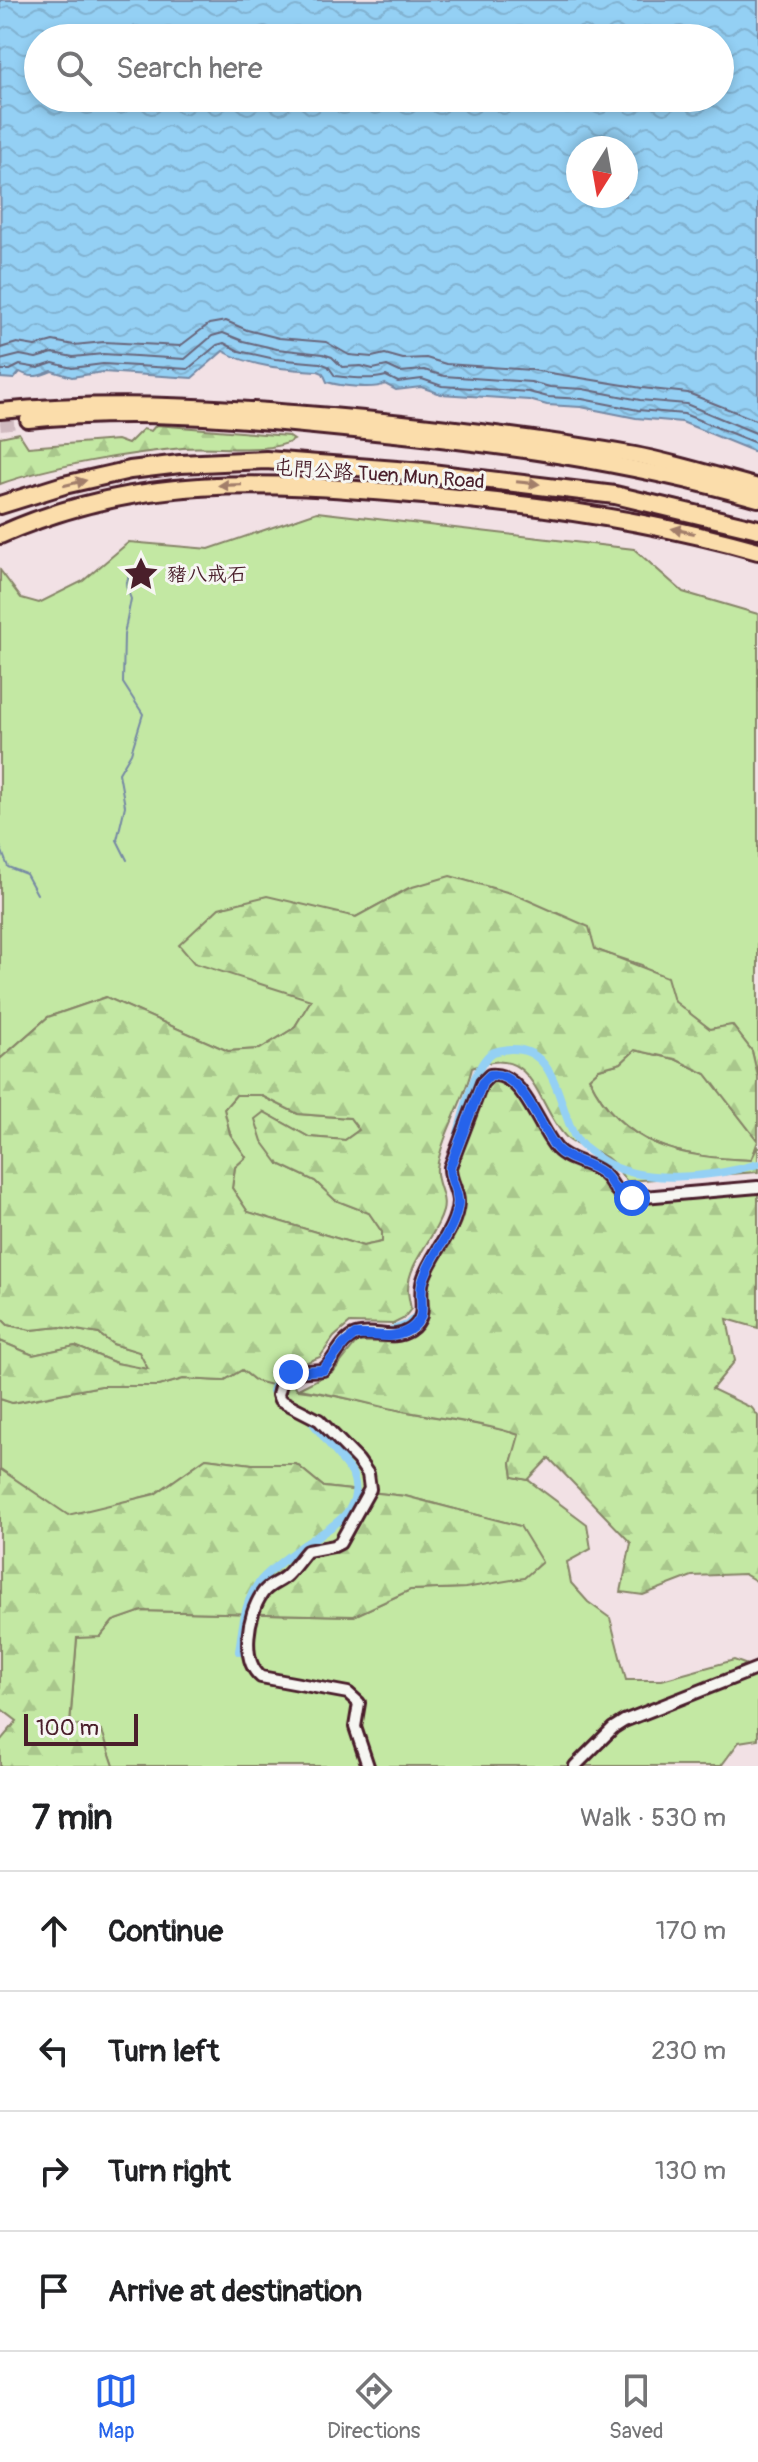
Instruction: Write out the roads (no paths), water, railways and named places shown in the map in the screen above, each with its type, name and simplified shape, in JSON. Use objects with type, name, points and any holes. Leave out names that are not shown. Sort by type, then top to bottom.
[{"type":"highway","name":"屯門公路 Tuen Mun Road","points":[[0,505],[64,485],[130,470],[266,460],[423,472],[587,491],[698,513],[758,529]]},
{"type":"highway","name":"屯門公路 Tuen Mun Road","points":[[0,535],[85,504],[133,494],[188,486],[250,484],[453,497],[614,517],[698,534],[758,551]]},
{"type":"main road","points":[[0,411],[36,407],[192,405],[557,453],[636,468],[758,499]]},
{"type":"main road","points":[[28,420],[187,415],[485,432],[638,456],[758,487]]},
{"type":"street","points":[[368,1766],[356,1735],[359,1703],[355,1697],[348,1693],[261,1677],[252,1668],[249,1646],[251,1618],[261,1595],[271,1584],[288,1575],[307,1551],[340,1543],[370,1489],[368,1474],[358,1460],[319,1420],[283,1404],[278,1395],[282,1379],[291,1372],[323,1370],[355,1335],[396,1336],[410,1330],[418,1321],[423,1311],[422,1283],[456,1212],[457,1196],[450,1167],[482,1083],[490,1075],[510,1080],[520,1090],[556,1148],[601,1172],[620,1195],[632,1198],[758,1187]]},
{"type":"street","points":[[575,1766],[624,1721],[758,1668]]},
{"type":"water","points":[[0,0],[758,0],[758,453],[682,422],[636,418],[529,400],[441,394],[421,387],[396,390],[385,384],[366,387],[340,385],[327,382],[323,373],[318,371],[257,364],[223,351],[192,378],[103,372],[72,377],[52,371],[28,376],[20,372],[14,379],[1,378]]},
{"type":"waterway","points":[[127,860],[117,840],[125,806],[119,773],[131,753],[143,714],[123,683],[124,635],[131,599],[126,586],[131,568]]},
{"type":"waterway","points":[[0,846],[8,867],[26,874],[37,894]]},
{"type":"waterway","points":[[457,1137],[480,1068],[492,1053],[510,1049],[537,1057],[553,1080],[577,1139],[594,1155],[618,1168],[678,1177],[721,1173],[758,1164]]},
{"type":"waterway","points":[[389,1331],[407,1325],[417,1315]]},
{"type":"waterway","points":[[279,1403],[273,1391],[282,1373],[292,1368],[312,1367]]},
{"type":"waterway","points":[[239,1651],[243,1623],[255,1588],[288,1556],[344,1516],[354,1497],[352,1473],[308,1417]]},
{"type":"tunnel","points":[[0,423],[28,420]]},
{"type":"place","name":"豬八戒石","points":[[141,574]]}]
